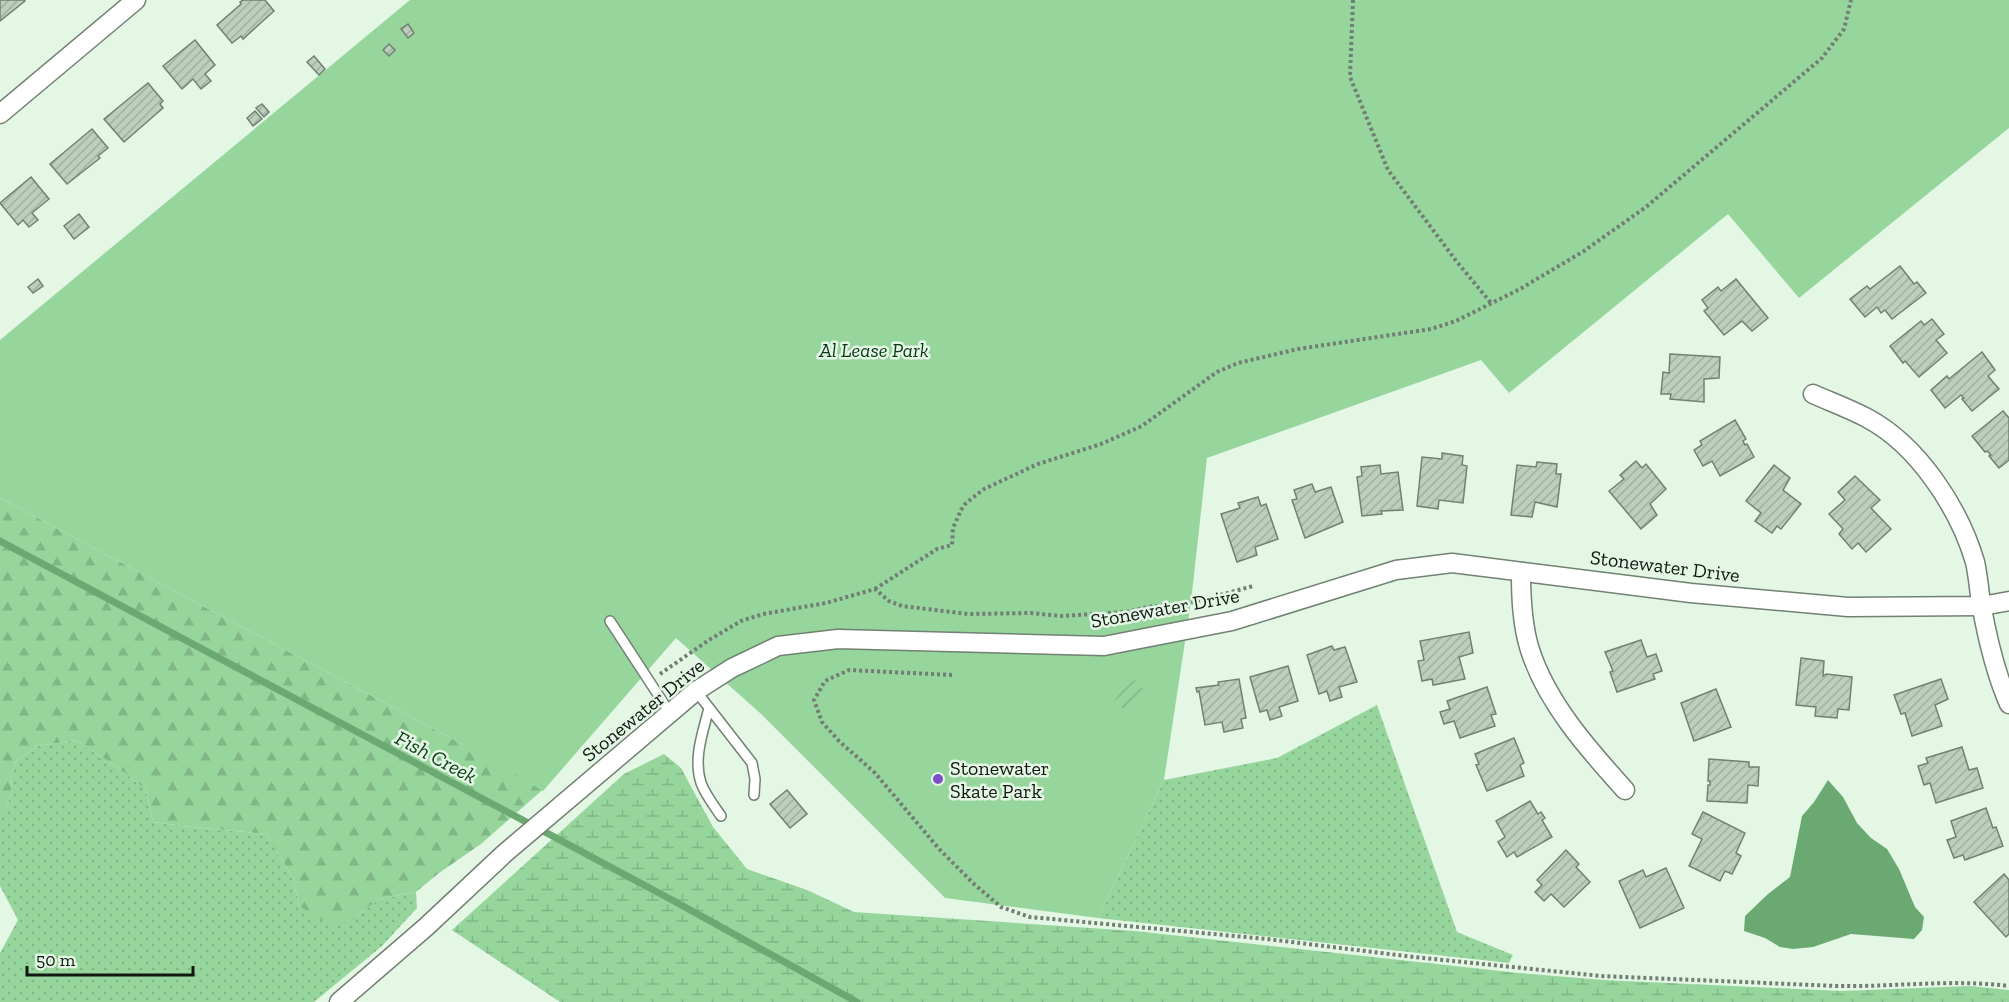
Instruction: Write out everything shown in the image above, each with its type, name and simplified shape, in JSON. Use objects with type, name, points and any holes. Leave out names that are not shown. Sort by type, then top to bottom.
[{"type":"street","points":[[0,114],[136,0]]},
{"type":"street","points":[[1813,394],[1868,418],[1894,436],[1918,459],[1941,489],[1975,562],[1982,606],[2000,684],[2009,704]]},
{"type":"street","name":"Stonewater Drive","points":[[339,1002],[426,927],[505,853],[696,691],[732,668],[778,646],[838,639],[1104,646],[1232,621],[1396,570],[1452,563],[1691,594],[1848,607],[1982,606],[2009,601]]},
{"type":"street","points":[[1521,572],[1523,618],[1536,669],[1553,699],[1592,753],[1625,790]]},
{"type":"lane","points":[[610,621],[670,713]]},
{"type":"lane","points":[[696,691],[752,763],[755,779],[754,795]]},
{"type":"lane","points":[[709,708],[699,747],[698,768],[702,785],[721,816]]},
{"type":"path","points":[[1353,0],[1350,77],[1388,170],[1491,303]]},
{"type":"path","points":[[650,682],[709,640],[741,621],[763,614],[826,603],[874,589],[937,549],[952,545],[953,528],[961,510],[984,489],[1038,464],[1101,444],[1142,426],[1217,372],[1238,363],[1298,349],[1431,329],[1456,321],[1554,270],[1646,207],[1822,58],[1844,29],[1851,0]]},
{"type":"path","points":[[874,589],[889,601],[902,606],[968,614],[1031,613],[1061,616],[1126,612],[1195,602],[1253,586]]},
{"type":"path","points":[[952,675],[849,670],[825,681],[814,700],[822,722],[839,741],[875,773],[940,850],[967,878],[1001,907],[1030,917],[1244,937],[1602,976],[1874,987],[1960,982],[2009,986]]},
{"type":"green space","name":"Al Lease Park","points":[[410,0],[2009,0],[2009,128],[1799,298],[1728,214],[1509,393],[1481,360],[1207,458],[1191,602],[1164,780],[1098,918],[945,898],[760,713],[676,638],[543,791],[464,745],[0,498],[0,340]]},
{"type":"green space","points":[[0,498],[464,745],[492,748],[547,786],[481,844],[416,892],[379,899],[352,920],[332,926],[299,906],[293,878],[266,834],[153,822],[146,790],[120,769],[76,740],[38,746],[17,760],[12,772],[11,794],[5,811],[0,811]]},
{"type":"green space","points":[[1140,680],[1142,683],[1141,696],[1134,706],[1126,711],[1114,702],[1126,685]]},
{"type":"green space","points":[[1377,705],[1457,932],[1513,955],[1509,963],[1098,918],[1164,780],[1277,758]]},
{"type":"green space","points":[[76,740],[120,769],[146,790],[153,822],[266,834],[293,878],[299,906],[352,920],[379,899],[416,892],[417,908],[382,946],[314,1002],[0,1002],[0,953],[18,920],[0,886],[0,811],[5,811],[11,794],[12,772],[17,760],[38,746]]},
{"type":"green space","points":[[664,754],[681,768],[713,827],[747,869],[807,890],[854,912],[1135,931],[1519,973],[1604,980],[1841,991],[1970,986],[2009,990],[2009,1002],[560,1002],[452,930],[624,774]]},
{"type":"shaded area","points":[[1828,780],[1843,797],[1857,823],[1871,838],[1887,849],[1899,869],[1915,907],[1924,917],[1922,930],[1914,939],[1851,934],[1813,947],[1793,949],[1780,947],[1765,938],[1744,931],[1745,916],[1790,877],[1802,816]]},
{"type":"building","points":[[0,0],[24,0],[25,1],[0,21]]},
{"type":"building","points":[[243,0],[265,0],[274,11],[243,39],[241,36],[232,43],[217,25]]},
{"type":"building","points":[[408,24],[414,33],[408,38],[401,29]]},
{"type":"building","points":[[195,40],[215,65],[205,74],[211,81],[201,89],[193,79],[182,89],[163,66]]},
{"type":"building","points":[[389,44],[395,50],[389,56],[383,50]]},
{"type":"building","points":[[314,56],[325,69],[319,75],[307,62]]},
{"type":"building","points":[[148,83],[163,101],[160,104],[163,108],[124,142],[104,119]]},
{"type":"building","points":[[262,104],[269,112],[264,117],[256,108]]},
{"type":"building","points":[[255,111],[262,119],[253,126],[247,118]]},
{"type":"building","points":[[92,129],[108,148],[98,156],[100,158],[67,184],[50,164]]},
{"type":"building","points":[[31,177],[49,199],[32,213],[38,220],[29,227],[23,220],[18,225],[0,203]]},
{"type":"building","points":[[79,214],[89,227],[74,239],[64,226]]},
{"type":"building","points":[[1900,266],[1914,284],[1917,282],[1926,293],[1892,319],[1885,310],[1881,313],[1877,307],[1865,317],[1850,299],[1867,286],[1870,289]]},
{"type":"building","points":[[38,279],[43,286],[33,293],[28,287]]},
{"type":"building","points":[[1736,279],[1768,318],[1752,331],[1742,321],[1724,335],[1704,311],[1708,308],[1702,300],[1718,287],[1721,291]]},
{"type":"building","points":[[1932,319],[1944,334],[1936,340],[1947,353],[1919,377],[1905,361],[1903,363],[1890,346],[1921,321],[1924,325]]},
{"type":"building","points":[[1982,352],[1995,370],[1988,376],[1999,389],[1972,411],[1961,395],[1945,408],[1931,390],[1947,376],[1949,379]]},
{"type":"building","points":[[1670,354],[1720,357],[1719,378],[1704,379],[1704,402],[1670,399],[1671,394],[1661,394],[1663,372],[1669,373]]},
{"type":"building","points":[[2003,411],[2009,418],[2009,460],[1999,468],[1989,456],[1991,455],[1985,452],[1972,436]]},
{"type":"building","points":[[1735,420],[1746,439],[1743,441],[1745,445],[1747,444],[1754,457],[1720,476],[1712,461],[1703,466],[1694,450],[1702,445],[1700,441]]},
{"type":"building","points":[[1442,453],[1463,456],[1462,465],[1467,466],[1463,503],[1439,500],[1438,509],[1417,506],[1422,457],[1442,459]]},
{"type":"building","points":[[1636,461],[1642,468],[1646,464],[1666,489],[1650,504],[1657,515],[1641,529],[1609,491],[1624,479],[1620,475]]},
{"type":"building","points":[[1537,462],[1557,464],[1556,474],[1561,474],[1557,507],[1535,502],[1532,517],[1511,515],[1517,465],[1536,467]]},
{"type":"building","points":[[1380,465],[1381,474],[1398,472],[1403,510],[1381,511],[1382,514],[1362,516],[1357,477],[1362,476],[1361,467]]},
{"type":"building","points":[[1774,465],[1790,478],[1783,490],[1801,504],[1781,529],[1777,526],[1772,533],[1755,521],[1761,513],[1746,501]]},
{"type":"building","points":[[1855,476],[1880,500],[1871,508],[1891,529],[1866,552],[1858,543],[1852,549],[1839,534],[1843,529],[1829,514],[1845,500],[1838,492]]},
{"type":"building","points":[[1312,484],[1315,492],[1331,487],[1343,522],[1305,538],[1292,500],[1297,499],[1294,490]]},
{"type":"building","points":[[1258,497],[1261,506],[1266,504],[1278,539],[1255,547],[1257,555],[1237,562],[1221,514],[1240,508],[1238,503]]},
{"type":"building","points":[[1469,632],[1473,653],[1459,657],[1465,679],[1433,685],[1432,679],[1422,681],[1418,661],[1424,660],[1420,641]]},
{"type":"building","points":[[1641,640],[1647,657],[1656,654],[1662,671],[1653,674],[1655,679],[1617,692],[1610,672],[1613,671],[1605,652]]},
{"type":"building","points":[[1332,646],[1334,650],[1345,647],[1357,682],[1339,687],[1342,697],[1330,701],[1327,691],[1319,694],[1307,655]]},
{"type":"building","points":[[1801,658],[1824,661],[1823,676],[1826,674],[1852,677],[1849,710],[1838,709],[1837,718],[1815,716],[1816,707],[1796,705]]},
{"type":"building","points":[[1288,666],[1298,701],[1279,707],[1282,716],[1270,720],[1267,710],[1260,712],[1250,677]]},
{"type":"building","points":[[1239,679],[1246,718],[1241,719],[1243,728],[1224,732],[1222,722],[1205,725],[1199,691],[1197,692],[1196,688]]},
{"type":"building","points":[[1941,679],[1948,699],[1935,705],[1942,726],[1912,736],[1905,713],[1901,714],[1894,695]]},
{"type":"building","points":[[1487,687],[1496,714],[1491,715],[1495,726],[1460,738],[1454,721],[1444,724],[1440,712],[1450,709],[1447,701]]},
{"type":"building","points":[[1716,689],[1731,727],[1694,741],[1681,703]]},
{"type":"building","points":[[1514,738],[1524,763],[1520,765],[1524,776],[1487,791],[1476,765],[1479,764],[1475,754]]},
{"type":"building","points":[[1962,747],[1969,770],[1977,768],[1983,788],[1936,803],[1930,783],[1924,785],[1918,766],[1928,763],[1926,758]]},
{"type":"building","points":[[1709,759],[1749,762],[1749,767],[1759,767],[1758,786],[1748,785],[1747,803],[1707,801],[1708,785],[1710,785],[1708,781]]},
{"type":"building","points":[[787,790],[807,814],[790,828],[770,804]]},
{"type":"building","points":[[1530,801],[1538,814],[1541,812],[1545,818],[1542,820],[1552,837],[1517,857],[1514,852],[1507,857],[1498,842],[1505,837],[1496,821]]},
{"type":"building","points":[[1986,808],[2003,846],[1965,860],[1963,855],[1954,858],[1947,840],[1956,837],[1951,821]]},
{"type":"building","points":[[1703,812],[1745,833],[1736,853],[1741,856],[1732,874],[1725,871],[1720,881],[1689,866],[1702,839],[1692,834]]},
{"type":"building","points":[[1566,850],[1579,864],[1576,867],[1590,882],[1564,907],[1551,894],[1544,901],[1535,892],[1542,885],[1537,880]]},
{"type":"building","points":[[1666,868],[1684,908],[1640,928],[1619,881],[1643,870],[1646,877]]},
{"type":"building","points":[[2004,874],[2009,880],[2009,934],[2006,937],[1974,902]]},
{"type":"waterway","name":"Fish Creek","points":[[0,541],[674,901],[857,1002]]},
{"type":"place","name":"Stonewater Skate Park","points":[[938,779]]}]
